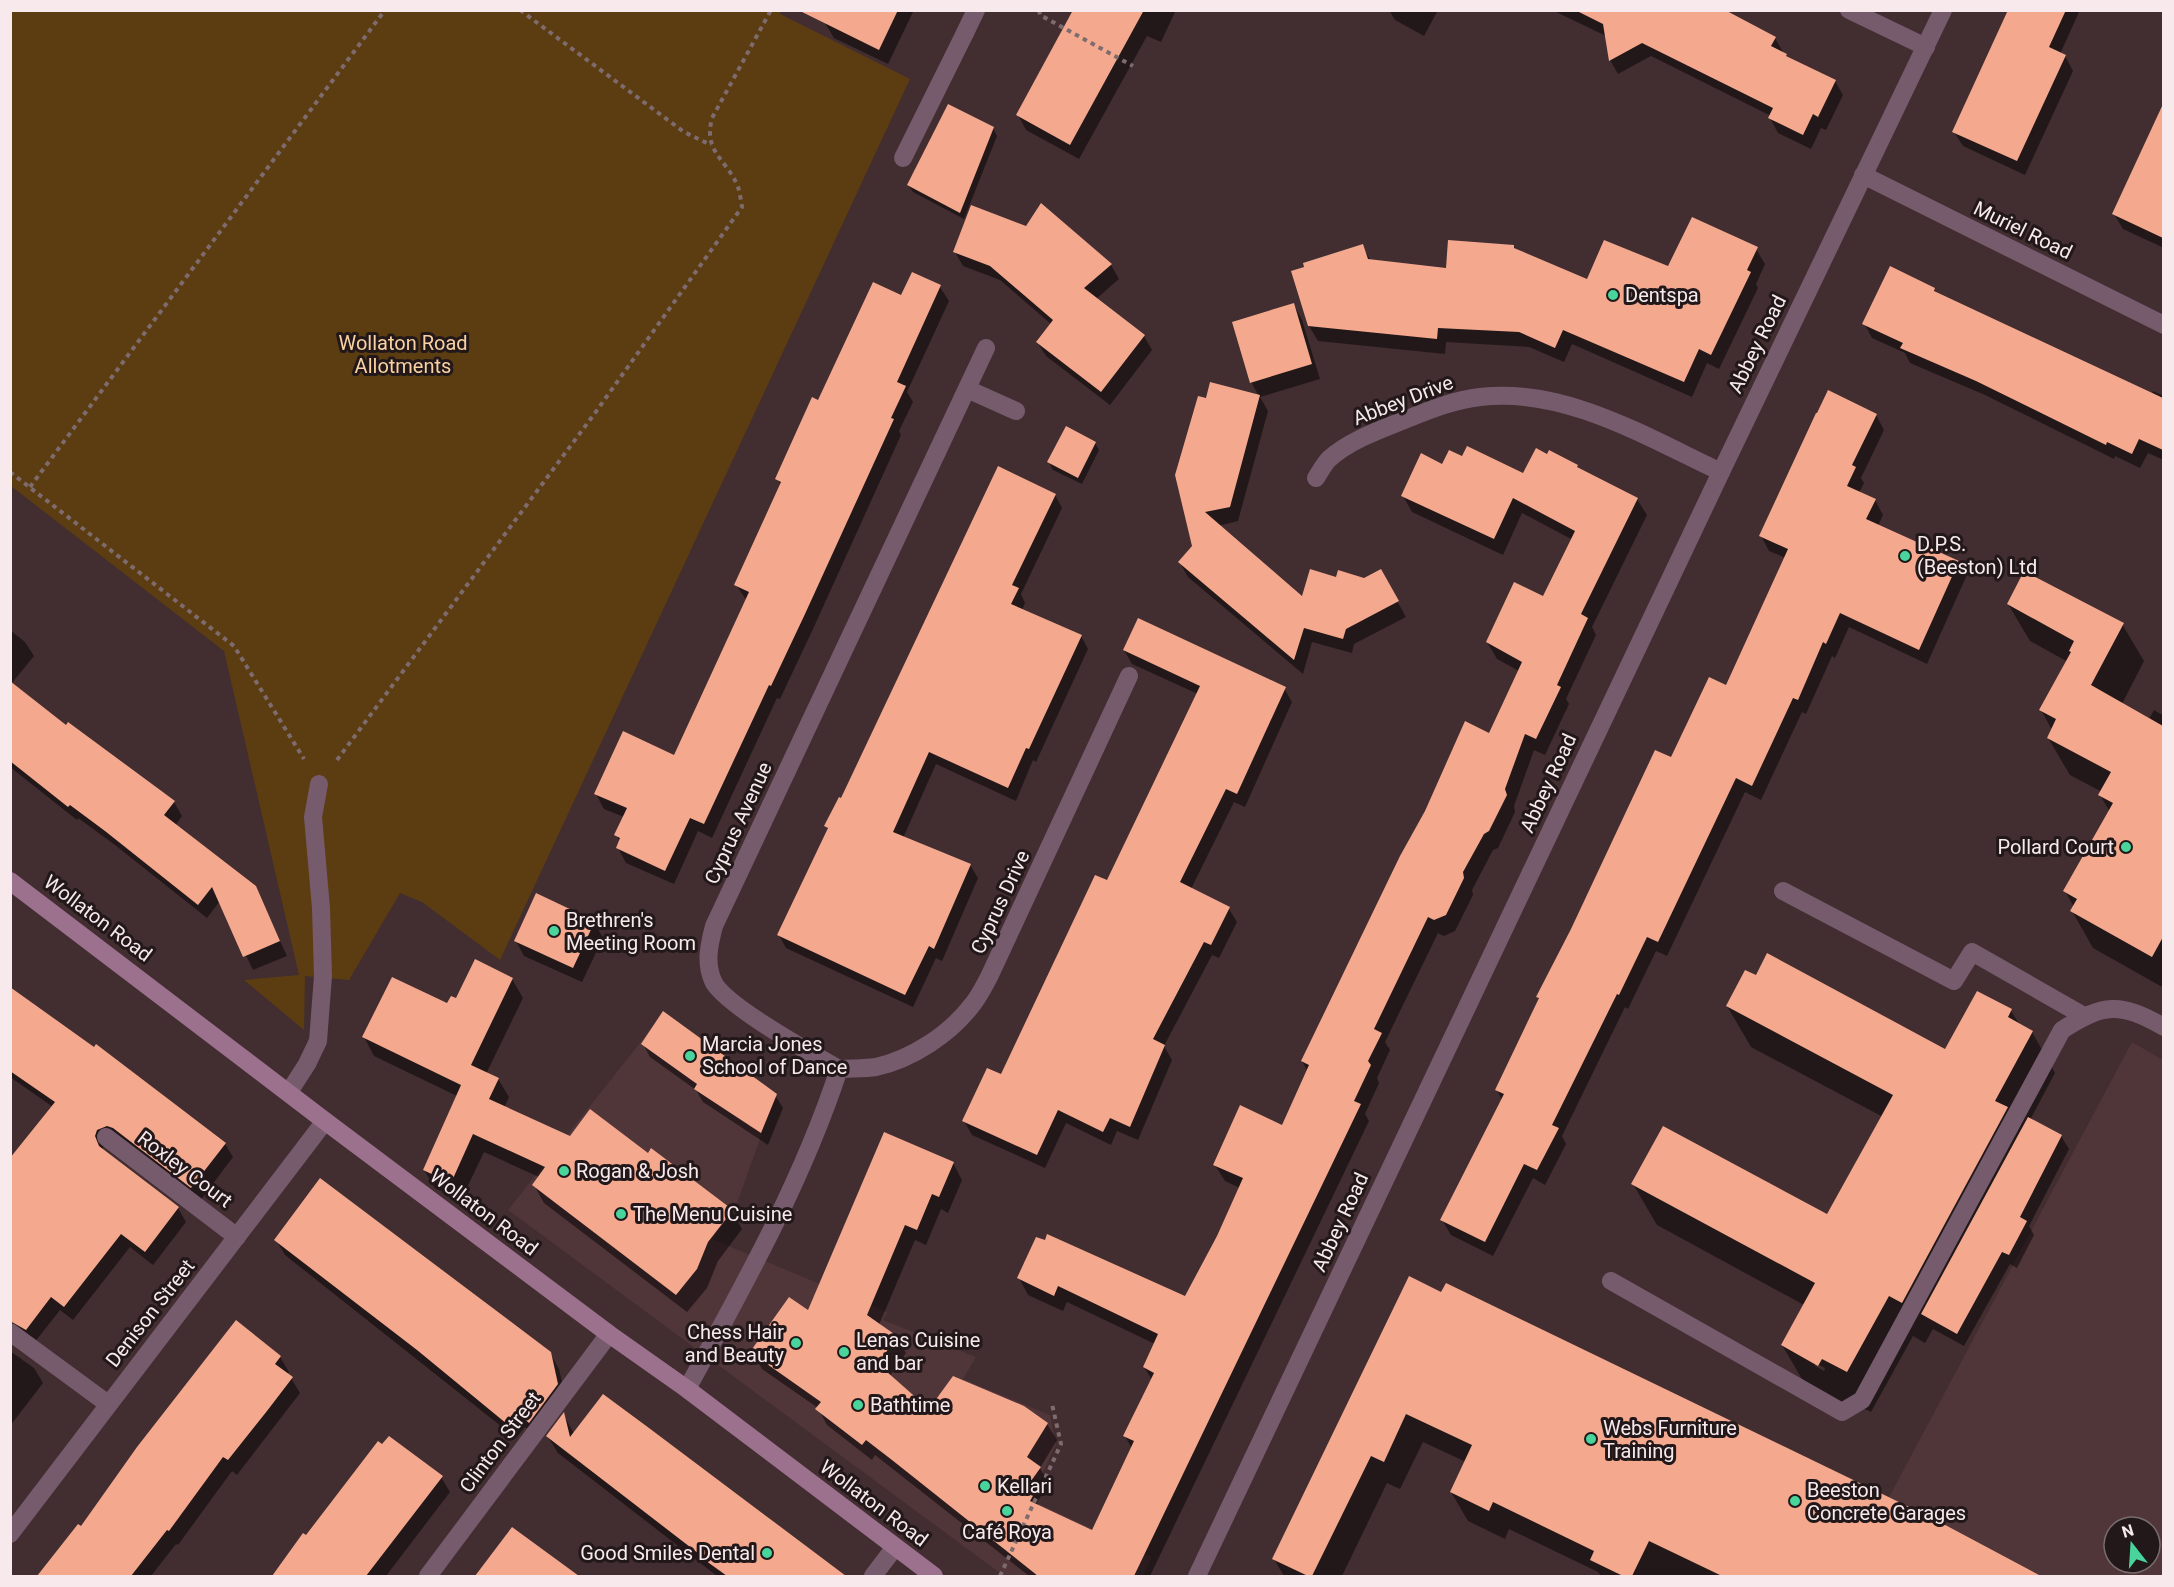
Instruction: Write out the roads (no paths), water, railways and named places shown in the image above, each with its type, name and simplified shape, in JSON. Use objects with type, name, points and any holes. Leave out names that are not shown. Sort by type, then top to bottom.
[{"type":"main road","name":"Wollaton Road","points":[[10,881],[609,1334],[687,1389],[934,1576]]},
{"type":"street","points":[[903,158],[976,10]]},
{"type":"street","points":[[1849,10],[1926,46]]},
{"type":"street","name":"Abbey Road","points":[[1197,1576],[1943,10]]},
{"type":"street","name":"Muriel Road","points":[[1863,176],[2163,325]]},
{"type":"street","name":"Cyprus Avenue","points":[[839,1069],[727,999],[714,984],[709,967],[710,941],[714,926],[987,348]]},
{"type":"street","points":[[967,389],[1016,411]]},
{"type":"street","name":"Abbey Drive","points":[[1316,478],[1328,460],[1348,445],[1389,426],[1455,401],[1502,396],[1533,398],[1583,408],[1721,472]]},
{"type":"street","name":"Cyprus Drive","points":[[839,1069],[876,1067],[907,1056],[930,1044],[972,1006],[989,977],[1129,676]]},
{"type":"street","points":[[289,1092],[307,1064],[318,1041],[323,976],[321,908],[314,817],[319,784]]},
{"type":"street","points":[[1783,891],[1954,981],[1972,952],[2084,1016]]},
{"type":"street","points":[[1611,1281],[1842,1412],[1862,1400],[2062,1030],[2084,1016],[2108,1008],[2139,1013],[2163,1027]]},
{"type":"street","points":[[687,1389],[754,1268],[807,1154],[839,1069]]},
{"type":"street","name":"Denison Street","points":[[10,1534],[326,1121]]},
{"type":"street","name":"Roxley Court","points":[[106,1137],[237,1237]]},
{"type":"street","points":[[10,1332],[108,1404]]},
{"type":"street","name":"Clinton Street","points":[[428,1576],[609,1334]]},
{"type":"street","points":[[873,1576],[895,1547]]},
{"type":"place","name":"Dentspa","points":[[1613,295]]},
{"type":"place","name":"D.P.S. (Beeston) Ltd","points":[[1905,556]]},
{"type":"place","name":"Pollard Court","points":[[2126,847]]},
{"type":"place","name":"Brethren's Meeting Room","points":[[554,931]]},
{"type":"place","name":"Marcia Jones School of Dance","points":[[690,1056]]},
{"type":"place","name":"Rogan & Josh","points":[[564,1171]]},
{"type":"place","name":"The Menu Cuisine","points":[[621,1214]]},
{"type":"place","name":"Chess Hair and Beauty","points":[[796,1343]]},
{"type":"place","name":"Lenas Cuisine and bar","points":[[844,1352]]},
{"type":"place","name":"Bathtime","points":[[858,1405]]},
{"type":"place","name":"Webs Furniture Training","points":[[1591,1439]]},
{"type":"place","name":"Kellari","points":[[985,1486]]},
{"type":"place","name":"Beeston Concrete Garages","points":[[1795,1501]]},
{"type":"place","name":"Café Roya","points":[[1007,1511]]},
{"type":"place","name":"Good Smiles Dental","points":[[767,1553]]},
{"type":"park label","name":"Wollaton Road Allotments","points":[[403,354]]}]
